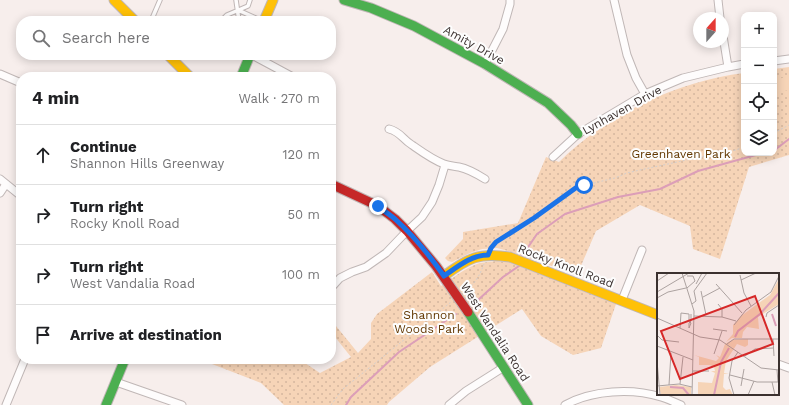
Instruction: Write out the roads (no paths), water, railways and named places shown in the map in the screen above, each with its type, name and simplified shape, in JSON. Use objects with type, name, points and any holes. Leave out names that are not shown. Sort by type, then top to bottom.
[{"type":"street","points":[[114,0],[130,16]]},
{"type":"street","points":[[265,16],[273,0]]},
{"type":"street","name":"Amity Drive","points":[[344,0],[372,4],[485,64],[548,103],[571,124],[578,134]]},
{"type":"street","points":[[485,64],[503,29],[510,0]]},
{"type":"street","points":[[614,0],[627,55],[636,78],[645,94]]},
{"type":"street","points":[[718,0],[719,12]]},
{"type":"street","points":[[725,48],[728,67]]},
{"type":"street","points":[[777,61],[789,59]]},
{"type":"street","points":[[173,60],[185,72]]},
{"type":"street","points":[[243,72],[249,60]]},
{"type":"street","points":[[261,60],[283,72]]},
{"type":"street","name":"Lynhaven Drive","points":[[553,156],[578,134],[645,94],[683,78],[741,65]]},
{"type":"street","points":[[0,74],[16,81]]},
{"type":"street","points":[[389,129],[402,135],[410,144],[436,161],[445,165],[460,167],[485,179]]},
{"type":"street","points":[[336,282],[340,278],[366,267],[386,253],[422,217],[432,202],[445,165]]},
{"type":"street","points":[[0,179],[16,192]]},
{"type":"street","points":[[0,194],[6,184]]},
{"type":"street","name":"West Vandalia Road","points":[[336,186],[378,206],[395,219],[407,231],[444,276],[528,405]]},
{"type":"street","points":[[622,300],[642,250]]},
{"type":"street","name":"Rocky Knoll Road","points":[[444,276],[471,258],[483,255],[510,257],[657,315]]},
{"type":"street","points":[[6,405],[23,364]]},
{"type":"street","points":[[106,405],[123,364]]},
{"type":"street","points":[[779,364],[789,368]]},
{"type":"street","points":[[449,405],[466,391],[504,367]]},
{"type":"street","points":[[116,382],[182,405]]},
{"type":"street","points":[[565,405],[591,395],[621,391],[642,393],[660,397],[681,405]]},
{"type":"lane","points":[[153,16],[160,0]]},
{"type":"lane","points":[[236,0],[239,16]]},
{"type":"lane","points":[[226,16],[248,6],[250,0]]},
{"type":"lane","points":[[238,10],[252,16]]},
{"type":"waterway","points":[[777,148],[789,139]]},
{"type":"waterway","points":[[522,256],[537,234],[565,214],[618,197],[660,189],[698,171],[752,156]]},
{"type":"waterway","points":[[477,301],[503,277],[519,266]]},
{"type":"waterway","points":[[346,405],[351,397],[399,352],[456,314]]},
{"type":"park label","name":"Greenhaven Park","points":[[681,154]]},
{"type":"park label","name":"Shannon Woods Park","points":[[429,322]]}]
